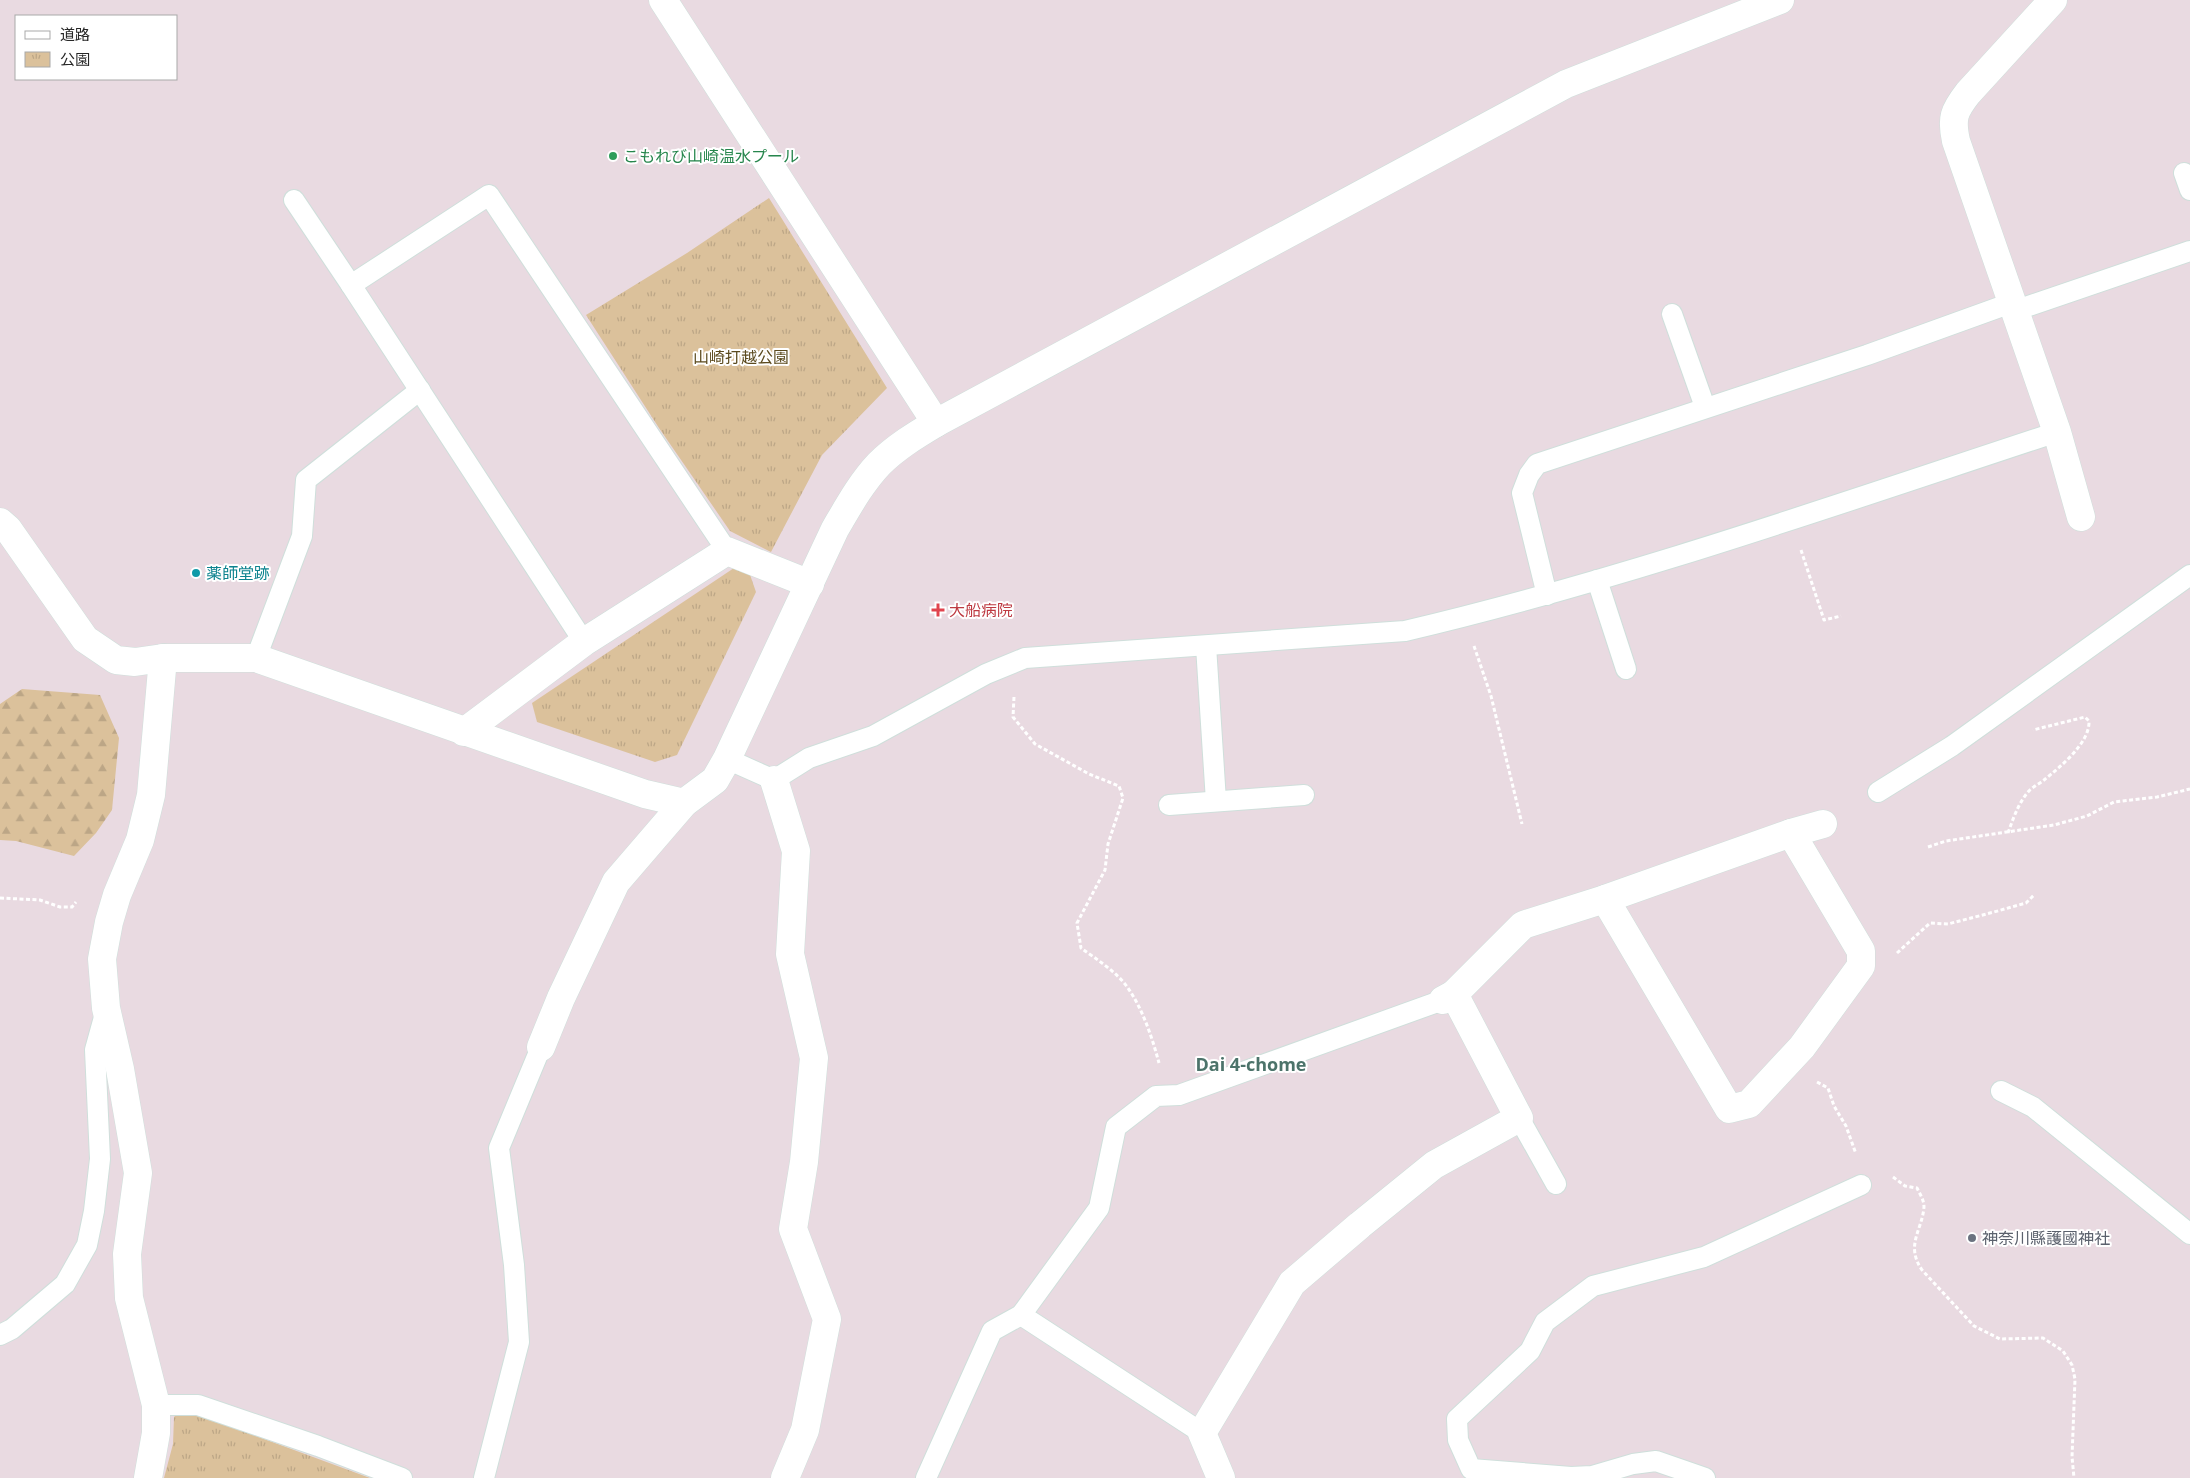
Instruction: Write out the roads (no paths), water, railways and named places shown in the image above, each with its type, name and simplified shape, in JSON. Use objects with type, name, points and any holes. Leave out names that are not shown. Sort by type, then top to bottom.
[{"type":"street","points":[[663,0],[936,423]]},
{"type":"street","points":[[541,1047],[561,998],[616,882],[684,803],[715,780],[835,529],[855,496],[878,465],[904,442],[1566,84],[1780,0]]},
{"type":"street","points":[[2053,0],[1968,93],[1957,107],[1952,123],[1956,141],[2012,307],[2057,432],[2081,517]]},
{"type":"street","points":[[0,522],[8,529],[85,639],[116,660],[135,662],[163,658],[256,658],[645,794],[684,803]]},
{"type":"street","points":[[464,732],[584,642],[727,551],[810,584]]},
{"type":"street","points":[[148,1478],[156,1433],[156,1406],[128,1298],[127,1254],[138,1173],[120,1069],[106,1008],[102,959],[109,922],[117,895],[140,840],[151,795],[163,658]]},
{"type":"street","points":[[774,780],[796,851],[790,954],[814,1058],[804,1162],[793,1229],[826,1319],[805,1430],[785,1478]]},
{"type":"street","points":[[1221,1478],[1202,1433],[1292,1283],[1360,1225],[1434,1166],[1519,1118],[1448,997],[1523,925],[1605,899],[1791,833],[1823,824]]},
{"type":"street","points":[[1605,899],[1729,1109],[1749,1104],[1802,1047],[1861,966],[1861,951],[1791,833]]},
{"type":"lane","points":[[351,285],[489,195],[727,551]]},
{"type":"lane","points":[[294,200],[584,642]]},
{"type":"lane","points":[[1547,595],[1522,493],[1529,476],[1538,464],[1705,407],[2190,251]]},
{"type":"lane","points":[[1672,314],[1705,407]]},
{"type":"lane","points":[[256,658],[302,536],[306,480],[420,390]]},
{"type":"lane","points":[[727,758],[774,780],[809,758],[874,736],[986,674],[1025,658],[1405,632],[1547,595],[1688,553],[2057,432]]},
{"type":"lane","points":[[1878,792],[1952,746],[2190,575]]},
{"type":"lane","points":[[1597,580],[1626,669]]},
{"type":"lane","points":[[1206,646],[1216,801]]},
{"type":"lane","points":[[1169,805],[1304,795]]},
{"type":"lane","points":[[926,1478],[992,1331],[1021,1315],[1099,1208],[1116,1127],[1156,1096],[1179,1095],[1448,997]]},
{"type":"lane","points":[[0,1335],[12,1329],[65,1284],[87,1245],[94,1211],[100,1159],[95,1050],[106,1008]]},
{"type":"lane","points":[[484,1478],[519,1342],[514,1265],[499,1148],[541,1047]]},
{"type":"lane","points":[[2001,1091],[2033,1107],[2190,1234]]},
{"type":"lane","points":[[1519,1118],[1556,1184]]},
{"type":"lane","points":[[1705,1478],[1656,1461],[1633,1464],[1592,1476],[1465,1474],[1458,1440],[1457,1419],[1530,1351],[1545,1322],[1593,1286],[1704,1257],[1861,1185]]},
{"type":"lane","points":[[1021,1315],[1202,1433]]},
{"type":"lane","points":[[156,1406],[198,1405],[318,1446],[402,1478]]},
{"type":"place","name":"こもれび山崎温水プール","points":[[613,156]]},
{"type":"place","name":"薬師堂跡","points":[[196,573]]},
{"type":"place","name":"大船病院","points":[[938,610]]},
{"type":"place","name":"神奈川縣護國神社","points":[[1972,1238]]},
{"type":"district","name":"Dai 4-chome","points":[[1251,1064]]},
{"type":"park label","name":"山崎打越公園","points":[[741,357]]}]
